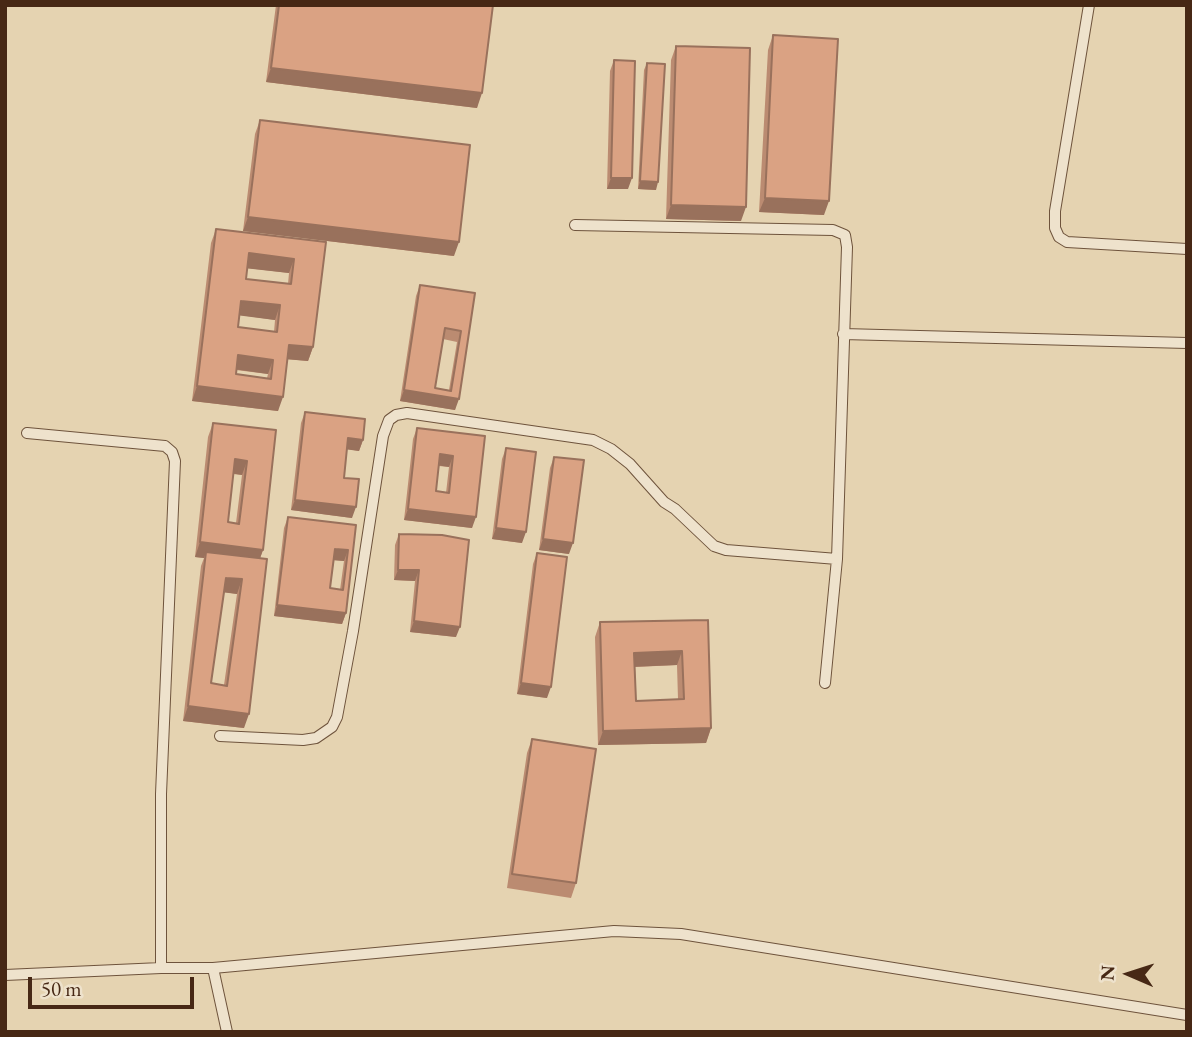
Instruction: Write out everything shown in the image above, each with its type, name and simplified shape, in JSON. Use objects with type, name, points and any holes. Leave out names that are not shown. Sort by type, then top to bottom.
[{"type":"lane","points":[[1089,5],[1055,211],[1055,228],[1059,237],[1067,242],[1187,249]]},
{"type":"lane","points":[[575,225],[833,230],[840,232],[847,241],[837,559],[825,683]]},
{"type":"lane","points":[[843,334],[1187,343]]},
{"type":"lane","points":[[220,736],[303,740],[316,738],[332,727],[337,717],[353,631],[383,436],[389,421],[396,415],[407,413],[593,440],[611,449],[630,464],[664,502],[676,509],[714,546],[726,551],[837,559]]},
{"type":"lane","points":[[27,433],[165,446],[172,452],[175,461],[161,794],[161,968]]},
{"type":"lane","points":[[5,975],[213,968],[614,932],[681,934],[1187,1015]]},
{"type":"lane","points":[[213,968],[227,1032]]},
{"type":"building","points":[[279,5],[493,5],[482,93],[271,68]]},
{"type":"building","points":[[773,35],[838,39],[829,201],[765,198]]},
{"type":"building","points":[[676,46],[750,48],[746,207],[671,205]]},
{"type":"building","points":[[614,60],[635,61],[632,178],[611,178]]},
{"type":"building","points":[[647,63],[665,64],[658,182],[640,181]]},
{"type":"building","points":[[260,120],[470,145],[459,242],[248,217]]},
{"type":"building","points":[[216,229],[326,242],[313,347],[289,345],[283,397],[197,386]],"holes":[[[249,253],[294,259],[291,284],[246,279]],[[241,301],[280,305],[277,332],[238,327]],[[238,355],[273,360],[271,379],[236,374]]]},
{"type":"building","points":[[420,285],[475,293],[459,399],[404,390]],"holes":[[[445,328],[461,331],[451,391],[435,388]]]},
{"type":"building","points":[[305,412],[365,419],[363,440],[348,438],[344,478],[359,479],[356,507],[295,500]]},
{"type":"building","points":[[213,423],[276,430],[263,550],[200,542]],"holes":[[[235,459],[247,461],[239,524],[228,522]]]},
{"type":"building","points":[[417,428],[485,436],[476,517],[408,509]],"holes":[[[440,454],[453,456],[449,493],[436,491]]]},
{"type":"building","points":[[506,448],[536,452],[526,532],[496,528]]},
{"type":"building","points":[[554,457],[584,460],[573,543],[543,539]]},
{"type":"building","points":[[288,517],[356,525],[346,613],[277,605]],"holes":[[[335,549],[348,550],[343,590],[330,588]]]},
{"type":"building","points":[[399,534],[442,535],[469,540],[460,627],[414,621],[419,570],[398,570]]},
{"type":"building","points":[[206,552],[267,559],[249,714],[188,706]],"holes":[[[226,578],[242,579],[227,686],[211,683]]]},
{"type":"building","points":[[537,553],[567,557],[551,687],[521,683]]},
{"type":"building","points":[[708,620],[711,728],[603,731],[600,622]],"holes":[[[682,651],[684,699],[636,701],[634,653]]]},
{"type":"building","points":[[532,739],[596,749],[576,883],[512,874]]}]
